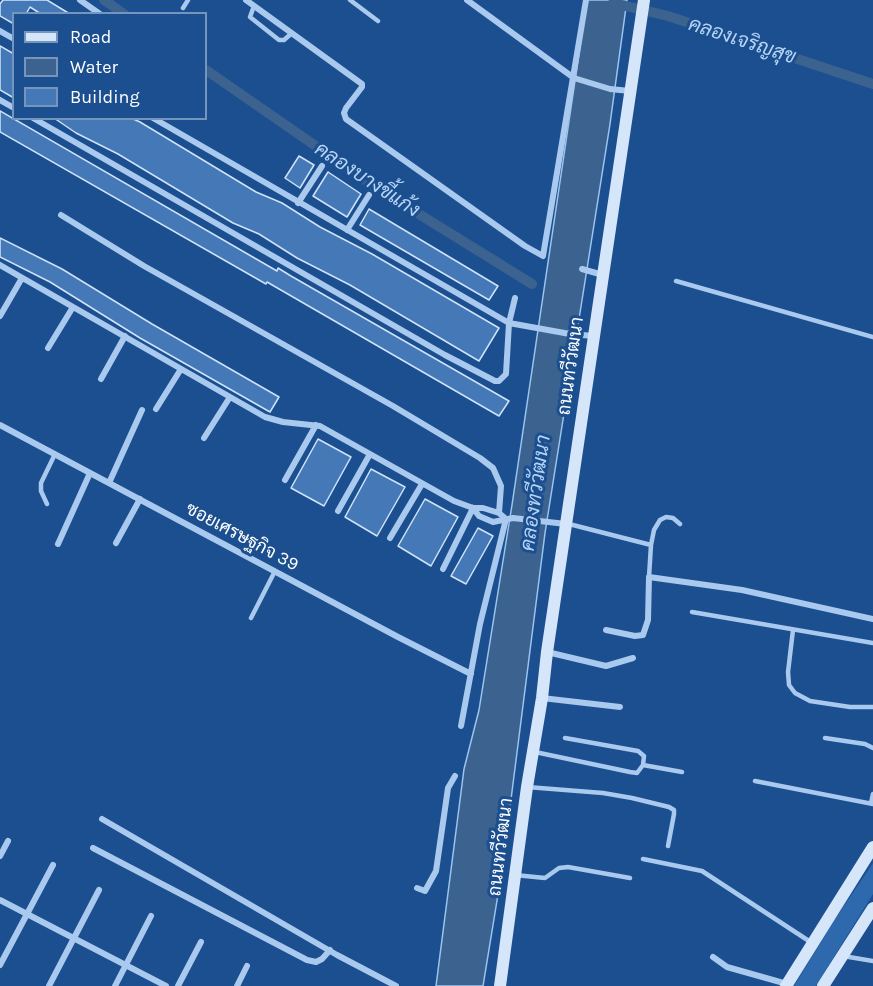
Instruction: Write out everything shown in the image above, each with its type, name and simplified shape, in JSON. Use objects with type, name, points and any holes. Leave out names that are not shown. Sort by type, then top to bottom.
[{"type":"main road","name":"ถนนทวีวัฒนา","points":[[500,986],[532,751],[542,698],[644,0]]},
{"type":"main road","points":[[786,985],[873,847]]},
{"type":"main road","points":[[824,986],[873,908]]},
{"type":"street","points":[[80,0],[97,12]]},
{"type":"street","points":[[246,0],[359,81],[362,87],[346,108],[344,113],[346,119],[525,246],[543,255],[586,0]]},
{"type":"street","points":[[468,0],[574,78],[610,89],[630,91]]},
{"type":"street","points":[[36,120],[434,349],[495,381],[499,381],[506,374],[509,323],[515,298]]},
{"type":"street","points":[[156,120],[509,323],[594,336]]},
{"type":"street","points":[[298,203],[322,166]]},
{"type":"street","points":[[347,230],[369,195]]},
{"type":"street","points":[[61,215],[144,266],[393,406],[480,458],[493,468],[501,486],[499,513]]},
{"type":"street","points":[[0,266],[274,421],[316,425],[422,484],[473,508],[483,508],[510,518],[546,520],[566,524]]},
{"type":"street","points":[[582,269],[603,275]]},
{"type":"street","points":[[0,316],[22,278]]},
{"type":"street","points":[[48,348],[73,307]]},
{"type":"street","points":[[101,379],[125,336]]},
{"type":"street","points":[[156,409],[181,369]]},
{"type":"street","points":[[204,438],[230,397]]},
{"type":"street","points":[[109,483],[142,410]]},
{"type":"street","name":"ซอยเศรษฐกิจ 39","points":[[0,425],[471,674]]},
{"type":"street","points":[[285,480],[316,425]]},
{"type":"street","points":[[338,511],[370,454]]},
{"type":"street","points":[[58,544],[90,473]]},
{"type":"street","points":[[390,538],[422,484]]},
{"type":"street","points":[[116,543],[140,499]]},
{"type":"street","points":[[473,508],[478,516],[493,522],[499,523],[510,518]]},
{"type":"street","points":[[443,569],[473,508]]},
{"type":"street","points":[[461,726],[480,624],[510,518]]},
{"type":"street","points":[[606,630],[635,636],[644,635],[648,620],[649,577],[742,590],[873,619]]},
{"type":"street","points":[[547,652],[606,666],[633,658]]},
{"type":"street","points":[[542,698],[620,707]]},
{"type":"street","points":[[417,888],[425,891],[436,871],[446,796],[455,776]]},
{"type":"street","points":[[102,819],[396,986]]},
{"type":"street","points":[[0,856],[8,841]]},
{"type":"street","points":[[93,848],[307,960],[316,962],[330,950]]},
{"type":"street","points":[[0,965],[53,865]]},
{"type":"street","points":[[49,986],[99,890]]},
{"type":"street","points":[[0,900],[166,986]]},
{"type":"street","points":[[115,986],[151,916]]},
{"type":"street","points":[[178,986],[201,942]]},
{"type":"street","points":[[712,957],[727,967],[786,985]]},
{"type":"street","points":[[237,986],[247,966]]},
{"type":"lane","points":[[183,8],[188,0]]},
{"type":"lane","points":[[350,0],[378,21]]},
{"type":"lane","points":[[254,6],[250,17],[281,41],[292,33]]},
{"type":"lane","points":[[676,281],[873,337]]},
{"type":"lane","points":[[47,504],[41,483],[55,454]]},
{"type":"lane","points":[[649,577],[654,530],[660,520],[666,517],[673,518],[680,524]]},
{"type":"lane","points":[[566,524],[651,545]]},
{"type":"lane","points":[[251,618],[275,571]]},
{"type":"lane","points":[[692,612],[873,643]]},
{"type":"lane","points":[[793,630],[788,672],[789,685],[795,693],[810,701],[850,707],[873,707]]},
{"type":"lane","points":[[532,751],[630,772],[638,773],[643,765],[644,756],[638,750],[565,738]]},
{"type":"lane","points":[[825,738],[865,744],[873,748]]},
{"type":"lane","points":[[643,765],[682,772]]},
{"type":"lane","points":[[755,781],[872,804],[873,794]]},
{"type":"lane","points":[[527,787],[632,798],[669,807],[674,810],[674,814],[668,846]]},
{"type":"lane","points":[[643,860],[702,871],[812,944]]},
{"type":"lane","points":[[515,875],[545,878],[559,868],[568,867],[630,878]]},
{"type":"lane","points":[[843,956],[873,961]]},
{"type":"shaded area","points":[[873,863],[873,894],[816,986],[794,986],[833,922]]},
{"type":"water","name":"คลองทวีวัฒนา","points":[[587,0],[627,0],[610,124],[545,533],[502,870],[483,986],[436,986],[464,769],[479,710],[512,505]]},
{"type":"building","points":[[3,0],[47,0],[67,12],[38,12],[30,7],[27,12],[12,12],[12,23],[0,16],[0,4]]},
{"type":"building","points":[[0,46],[12,53],[12,97],[0,90]]},
{"type":"building","points":[[0,111],[277,271],[278,268],[509,401],[499,416],[0,132]]},
{"type":"building","points":[[57,120],[136,120],[140,122],[256,192],[282,203],[320,227],[372,254],[499,328],[479,361],[350,285],[297,258],[259,234],[233,223],[118,154],[76,133]]},
{"type":"building","points":[[299,156],[314,165],[300,188],[285,178]]},
{"type":"building","points":[[328,172],[361,194],[347,217],[313,196]]},
{"type":"building","points":[[369,209],[498,286],[489,300],[360,225]]},
{"type":"building","points":[[0,238],[62,269],[279,397],[270,412],[140,338],[50,282],[0,257]]},
{"type":"building","points":[[318,439],[351,457],[324,506],[291,488]]},
{"type":"building","points":[[371,469],[405,487],[377,536],[345,517]]},
{"type":"building","points":[[425,499],[458,517],[431,566],[398,546]]},
{"type":"building","points":[[478,528],[493,536],[466,584],[451,576]]},
{"type":"waterway","name":"คลองบางขี้แก้ง","points":[[104,0],[121,12]]},
{"type":"waterway","name":"คลองเจริญสุข","points":[[613,3],[668,16],[873,84]]},
{"type":"waterway","name":"คลองบางขี้แก้ง","points":[[207,71],[372,185],[532,284]]}]
